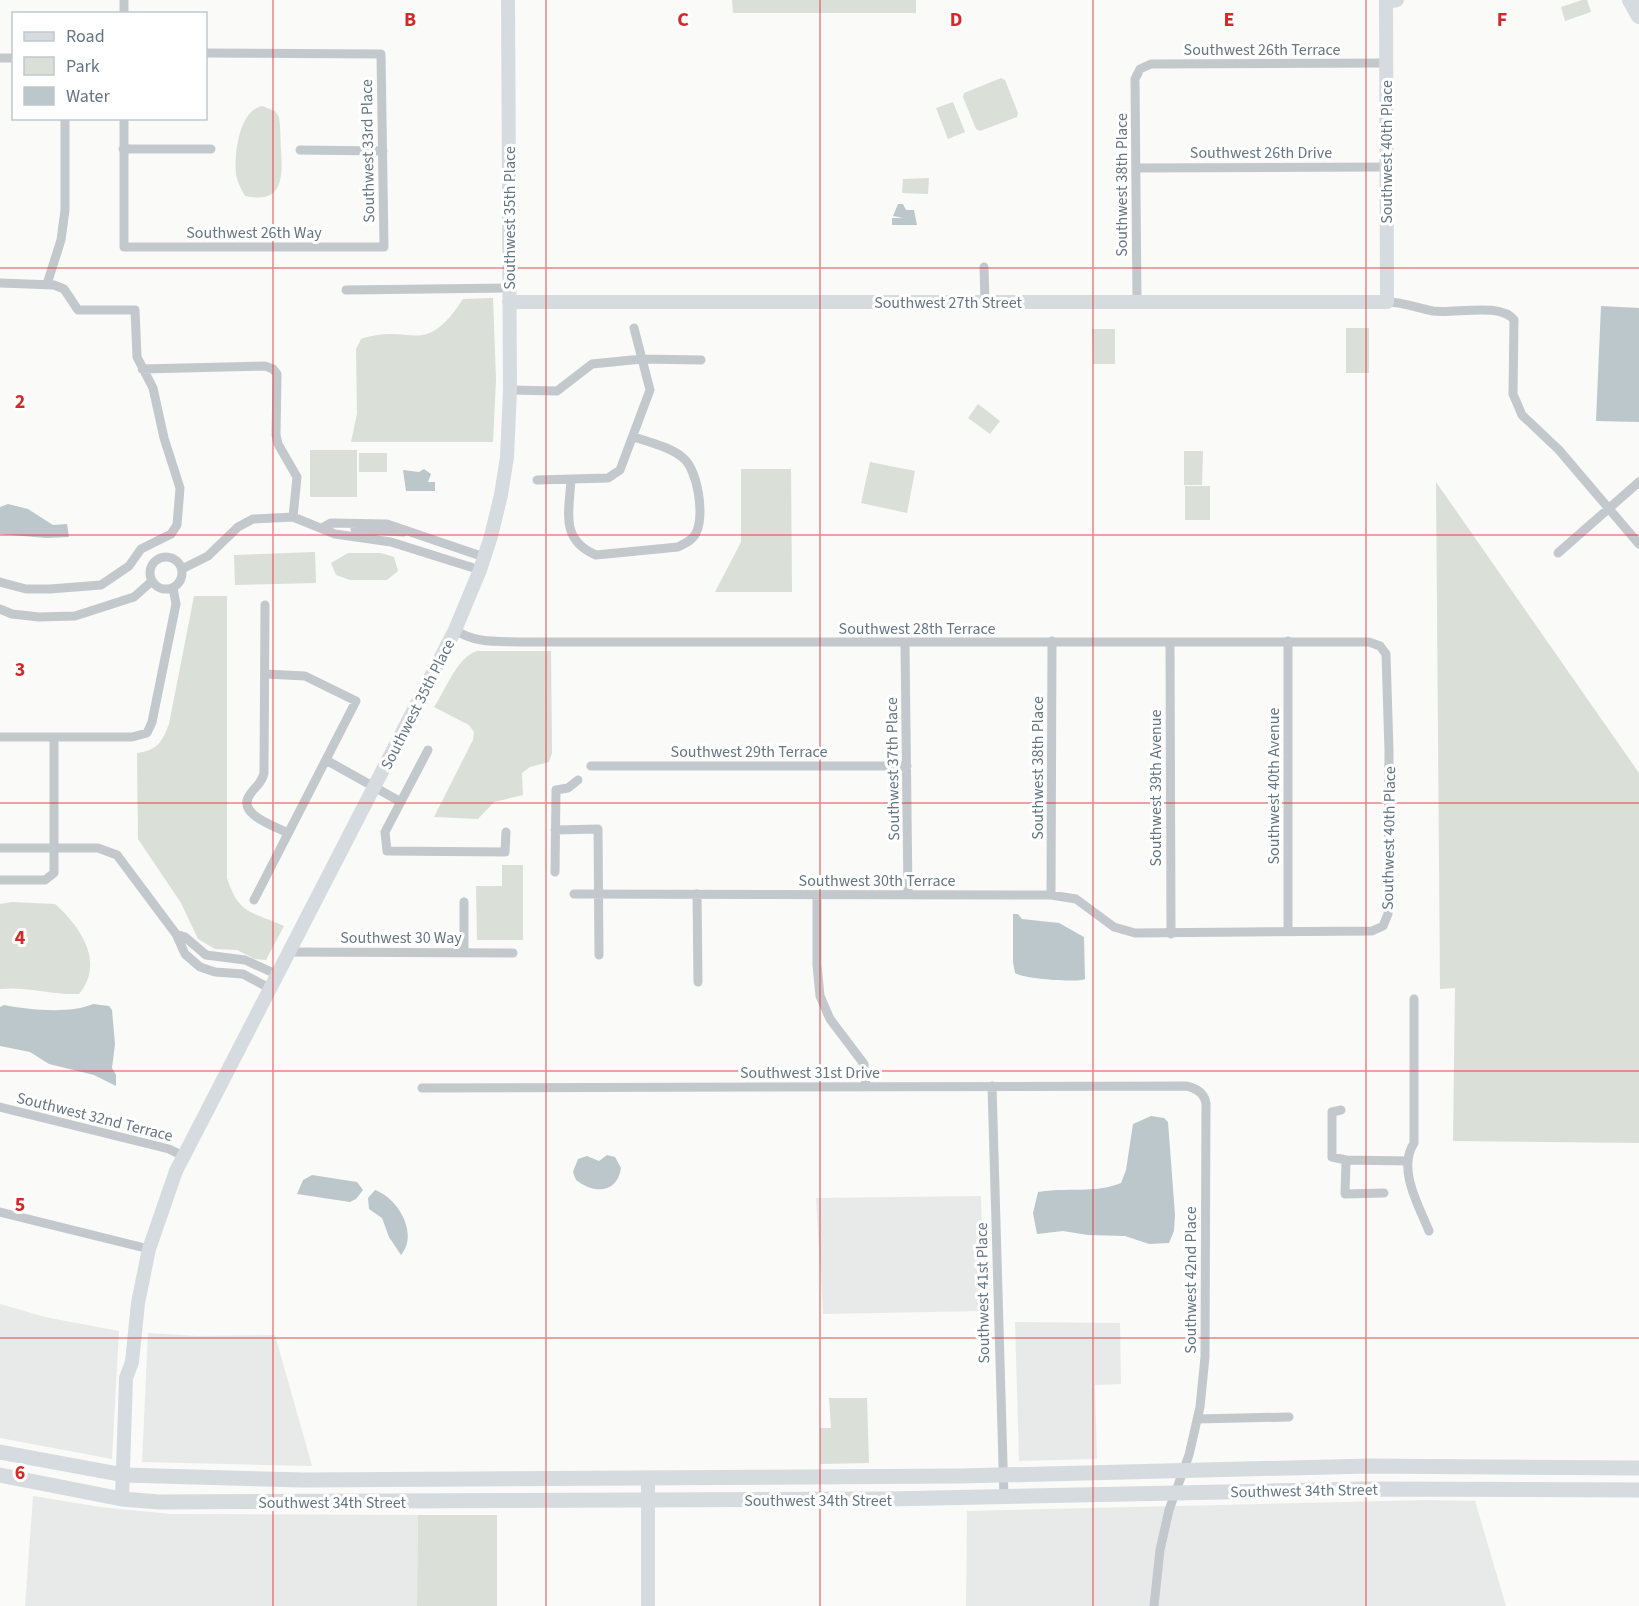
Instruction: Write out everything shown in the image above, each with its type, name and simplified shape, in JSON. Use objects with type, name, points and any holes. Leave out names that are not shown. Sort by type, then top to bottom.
[{"type":"highway","points":[[1630,0],[1639,16]]},
{"type":"main road","name":"Southwest 34th Street","points":[[0,1452],[124,1475],[327,1480],[1004,1475],[1380,1466],[1639,1468]]},
{"type":"main road","name":"Southwest 34th Street","points":[[0,1475],[122,1499],[159,1502],[1004,1498],[1397,1488],[1639,1490]]},
{"type":"main road","points":[[298,1502],[306,1492],[315,1492],[327,1480]]},
{"type":"main road","points":[[328,1502],[340,1492],[350,1491],[357,1480]]},
{"type":"street","name":"Southwest 35th Place","points":[[122,1499],[124,1475],[131,1464],[135,1378],[132,1362],[138,1303],[149,1249],[166,1195],[183,1156],[276,974],[456,630],[482,564],[501,495],[507,457],[510,390],[508,0]]},
{"type":"street","name":"Southwest 40th Place","points":[[1387,302],[1386,63],[1391,1]]},
{"type":"street","name":"Southwest 33rd Place","points":[[207,53],[381,54],[384,247]]},
{"type":"street","name":"Southwest 26th Terrace","points":[[1140,69],[1151,64],[1386,63]]},
{"type":"street","name":"Southwest 38th Place","points":[[1137,302],[1135,79],[1140,69]]},
{"type":"street","points":[[46,284],[61,240],[65,210],[65,120]]},
{"type":"street","points":[[124,120],[123,149],[212,149]]},
{"type":"street","name":"Southwest 26th Way","points":[[123,149],[124,248],[384,247]]},
{"type":"street","points":[[300,150],[383,150]]},
{"type":"street","name":"Southwest 26th Drive","points":[[1136,168],[1386,167]]},
{"type":"street","points":[[984,267],[985,302]]},
{"type":"street","points":[[0,283],[46,284],[64,289],[78,310],[135,310],[135,348],[142,369],[153,388],[181,499],[177,525],[171,534],[148,543],[129,566],[101,585],[73,589],[26,589],[0,582]]},
{"type":"street","name":"Southwest 27th Street","points":[[346,290],[509,295],[985,302],[1387,302]]},
{"type":"street","points":[[1387,302],[1408,303],[1432,311],[1497,311],[1509,314],[1514,320],[1513,394],[1522,415],[1559,450],[1639,544]]},
{"type":"street","points":[[537,480],[608,478],[620,470],[650,390],[634,328]]},
{"type":"street","points":[[510,390],[557,391],[592,364],[642,359],[701,360]]},
{"type":"street","points":[[142,369],[265,366],[273,369],[278,375],[276,435],[278,444],[297,477],[293,517]]},
{"type":"street","points":[[571,480],[568,520],[575,541],[584,550],[596,555],[678,547],[689,542],[696,532],[699,518],[697,480],[691,467],[682,456],[634,437]]},
{"type":"street","points":[[1558,554],[1639,482]]},
{"type":"street","points":[[182,569],[208,556],[238,527],[253,519],[293,517],[335,534],[373,535],[405,532]]},
{"type":"street","points":[[322,528],[332,523],[387,524],[482,564]]},
{"type":"street","points":[[373,535],[391,542],[482,564]]},
{"type":"street","points":[[148,543],[159,559]]},
{"type":"street","points":[[0,609],[12,614],[39,618],[75,616],[134,597],[152,581],[152,567],[159,559],[170,557],[182,569]]},
{"type":"street","points":[[152,581],[160,588],[173,588],[181,579],[182,569]]},
{"type":"street","points":[[0,737],[132,737],[147,733],[152,722],[176,604],[173,588]]},
{"type":"street","points":[[265,605],[264,773],[260,783],[249,795],[248,806],[253,815],[288,833]]},
{"type":"street","name":"Southwest 28th Terrace","points":[[456,630],[467,638],[479,641],[904,644],[1052,641],[1170,643],[1288,641],[1369,642],[1380,646]]},
{"type":"street","name":"Southwest 38th Place","points":[[1051,895],[1052,641]]},
{"type":"street","name":"Southwest 40th Avenue","points":[[1288,641],[1288,932]]},
{"type":"street","name":"Southwest 39th Avenue","points":[[1170,643],[1171,934]]},
{"type":"street","name":"Southwest 37th Place","points":[[904,644],[908,895]]},
{"type":"street","name":"Southwest 40th Place","points":[[1171,934],[1372,932],[1379,929],[1386,920],[1388,664],[1386,654],[1380,646]]},
{"type":"street","points":[[255,900],[356,701],[305,676],[265,674]]},
{"type":"street","points":[[0,880],[48,879],[55,868],[54,737]]},
{"type":"street","points":[[428,750],[386,832],[387,851],[505,852],[506,832]]},
{"type":"street","points":[[326,760],[401,802]]},
{"type":"street","name":"Southwest 29th Terrace","points":[[591,766],[907,766]]},
{"type":"street","points":[[555,872],[556,790],[568,788],[578,780]]},
{"type":"street","points":[[555,830],[598,829],[599,955]]},
{"type":"street","points":[[0,848],[98,848],[117,855],[176,934],[185,954],[200,967],[215,972],[239,973],[269,988]]},
{"type":"street","name":"Southwest 30th Terrace","points":[[574,894],[1051,895],[1076,899],[1114,927],[1135,933],[1171,934]]},
{"type":"street","points":[[697,894],[698,982]]},
{"type":"street","points":[[817,895],[817,965],[820,996],[830,1019],[864,1064],[866,1087]]},
{"type":"street","points":[[464,902],[464,952]]},
{"type":"street","points":[[176,934],[185,937],[206,955],[245,960],[276,974]]},
{"type":"street","name":"Southwest 30 Way","points":[[288,952],[513,953]]},
{"type":"street","points":[[239,973],[245,960]]},
{"type":"street","points":[[1414,999],[1414,1143],[1409,1151],[1408,1161],[1412,1188],[1429,1231]]},
{"type":"street","name":"Southwest 41st Place","points":[[992,1086],[1004,1498]]},
{"type":"street","name":"Southwest 31st Drive","points":[[422,1088],[1186,1086],[1196,1089]]},
{"type":"street","name":"Southwest 42nd Place","points":[[1154,1606],[1160,1550],[1169,1510],[1183,1472],[1197,1419],[1205,1357],[1206,1103],[1202,1094],[1196,1089]]},
{"type":"street","name":"Southwest 32nd Terrace","points":[[0,1107],[169,1149],[183,1156]]},
{"type":"street","points":[[1341,1110],[1332,1112],[1332,1157],[1346,1160],[1408,1161]]},
{"type":"street","points":[[1346,1160],[1345,1194],[1384,1193]]},
{"type":"street","points":[[0,1212],[149,1249]]},
{"type":"street","points":[[1197,1419],[1289,1417]]},
{"type":"street","points":[[648,1479],[648,1606]]},
{"type":"shaded area","points":[[981,1196],[984,1311],[823,1314],[816,1198]]},
{"type":"shaded area","points":[[0,1304],[45,1317],[119,1331],[112,1459],[0,1438]]},
{"type":"shaded area","points":[[1015,1322],[1120,1323],[1121,1384],[1095,1385],[1097,1459],[1019,1461]]},
{"type":"shaded area","points":[[148,1333],[197,1336],[275,1335],[312,1466],[142,1462]]},
{"type":"shaded area","points":[[33,1496],[100,1507],[171,1514],[418,1515],[417,1606],[25,1606]]},
{"type":"shaded area","points":[[1427,1500],[1475,1501],[1506,1606],[966,1606],[967,1511]]},
{"type":"green space","points":[[732,0],[916,0],[916,13],[733,13]]},
{"type":"green space","points":[[1587,0],[1591,12],[1565,21],[1561,7]]},
{"type":"green space","points":[[1001,78],[1005,80],[1018,113],[1017,117],[980,131],[976,129],[963,97],[964,93]]},
{"type":"green space","points":[[953,102],[965,132],[948,139],[936,108]]},
{"type":"green space","points":[[262,106],[275,111],[279,117],[281,171],[278,187],[273,193],[257,198],[245,196],[242,191],[236,174],[236,156],[243,124],[254,110]]},
{"type":"green space","points":[[929,178],[928,194],[902,193],[903,179]]},
{"type":"green space","points":[[493,298],[496,380],[493,442],[351,442],[357,414],[356,349],[361,339],[379,335],[427,334],[437,329],[449,318],[463,299]]},
{"type":"green space","points":[[1346,328],[1369,328],[1369,373],[1346,373]]},
{"type":"green space","points":[[1092,329],[1115,329],[1115,364],[1093,364]]},
{"type":"green space","points":[[978,404],[1000,421],[990,434],[968,418]]},
{"type":"green space","points":[[310,450],[357,450],[357,497],[310,497]]},
{"type":"green space","points":[[1184,451],[1203,451],[1202,485],[1184,485]]},
{"type":"green space","points":[[359,453],[387,453],[387,472],[359,472]]},
{"type":"green space","points":[[870,462],[915,471],[907,513],[861,503]]},
{"type":"green space","points":[[741,469],[791,469],[792,592],[715,592],[741,542]]},
{"type":"green space","points":[[1436,482],[1639,773],[1639,1143],[1453,1141],[1455,988],[1440,989]]},
{"type":"green space","points":[[1185,486],[1210,486],[1210,520],[1185,520]]},
{"type":"green space","points":[[315,552],[316,583],[235,585],[234,555]]},
{"type":"green space","points":[[348,553],[381,553],[394,557],[398,571],[387,580],[350,580],[336,575],[331,563]]},
{"type":"green space","points":[[194,596],[227,596],[227,878],[236,899],[242,905],[255,914],[284,926],[266,960],[255,959],[237,950],[215,949],[198,939],[181,903],[138,839],[137,753],[155,747],[164,736],[169,724]]},
{"type":"green space","points":[[477,651],[551,651],[552,753],[549,762],[530,767],[522,773],[523,795],[494,802],[478,819],[434,817],[473,740],[474,732],[469,725],[434,707],[457,667]]},
{"type":"green space","points":[[502,865],[523,865],[523,940],[477,940],[476,886],[502,886]]},
{"type":"green space","points":[[12,902],[55,904],[73,923],[81,934],[90,958],[90,970],[79,994],[0,989],[0,904]]},
{"type":"green space","points":[[829,1398],[867,1398],[869,1463],[820,1464],[820,1428],[831,1428]]},
{"type":"green space","points":[[418,1515],[497,1515],[497,1606],[417,1606]]},
{"type":"water","points":[[898,204],[903,204],[906,210],[914,210],[917,225],[892,225],[892,218],[903,218],[893,216]]},
{"type":"water","points":[[1601,306],[1639,308],[1639,422],[1596,421]]},
{"type":"water","points":[[424,469],[431,474],[428,482],[435,482],[435,491],[406,491],[403,470],[419,472]]},
{"type":"water","points":[[8,504],[28,509],[53,525],[67,524],[69,537],[46,538],[0,534],[0,507]]},
{"type":"water","points":[[1013,914],[1018,914],[1022,919],[1059,923],[1084,937],[1085,979],[1050,980],[1015,973]]},
{"type":"water","points":[[93,1004],[109,1006],[112,1010],[115,1044],[112,1068],[116,1075],[116,1086],[94,1075],[49,1064],[30,1052],[0,1046],[0,1007],[4,1005],[37,1010],[62,1010]]},
{"type":"water","points":[[1151,1116],[1164,1118],[1168,1122],[1175,1215],[1174,1231],[1169,1243],[1149,1244],[1125,1236],[1088,1235],[1063,1231],[1037,1234],[1033,1213],[1038,1192],[1101,1188],[1121,1183],[1126,1170],[1133,1124]]},
{"type":"water","points":[[607,1155],[615,1157],[621,1168],[615,1183],[604,1189],[597,1189],[583,1185],[576,1180],[573,1172],[578,1159],[587,1156],[599,1161]]},
{"type":"water","points":[[312,1175],[357,1182],[363,1190],[356,1199],[350,1202],[297,1194],[303,1180]]},
{"type":"water","points":[[375,1190],[383,1194],[398,1209],[407,1227],[406,1247],[401,1255],[389,1237],[382,1218],[369,1209],[368,1198]]}]
